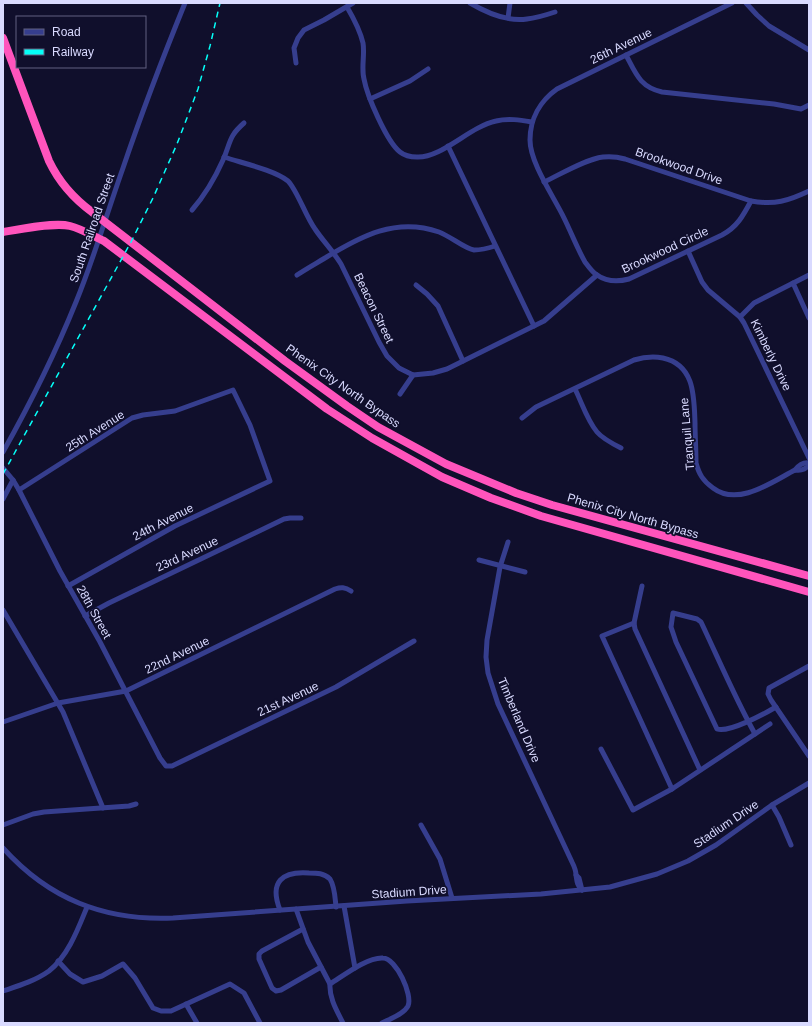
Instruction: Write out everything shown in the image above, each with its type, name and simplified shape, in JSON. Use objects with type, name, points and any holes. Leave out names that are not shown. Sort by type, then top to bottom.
[{"type":"highway","name":"Phenix City North Bypass","points":[[3,38],[51,164],[66,189],[82,205],[279,356],[378,427],[446,464],[516,493],[552,505],[809,576]]},
{"type":"highway","name":"Phenix City North Bypass","points":[[3,232],[37,226],[64,225],[85,231],[104,241],[327,409],[372,438],[442,477],[491,498],[541,516],[809,592]]},
{"type":"street","name":"South Railroad Street","points":[[3,452],[19,425],[77,302],[132,141],[166,47],[185,3]]},
{"type":"street","points":[[296,63],[294,48],[298,38],[304,30],[353,3]]},
{"type":"street","points":[[470,3],[508,18],[528,19],[555,12]]},
{"type":"street","points":[[508,18],[510,3]]},
{"type":"street","name":"26th Avenue","points":[[532,122],[540,104],[548,96],[567,84],[732,3]]},
{"type":"street","points":[[746,3],[769,26],[809,50]]},
{"type":"street","points":[[347,7],[359,29],[363,45],[363,78],[370,98],[392,144],[400,152],[410,157],[417,157],[433,154],[474,129],[496,121],[514,120],[532,122],[530,140],[532,151],[544,182],[555,199],[585,262],[597,275],[552,315],[534,326],[463,361],[433,373],[413,375],[400,394]]},
{"type":"street","points":[[626,55],[636,75],[643,84],[652,90],[774,104],[801,109],[809,105]]},
{"type":"street","points":[[370,98],[410,81],[428,69]]},
{"type":"street","points":[[192,210],[210,186],[235,131],[244,123]]},
{"type":"street","points":[[448,146],[534,326]]},
{"type":"street","name":"Brookwood Drive","points":[[544,182],[594,159],[604,156],[625,159],[764,204],[791,199],[809,191]]},
{"type":"street","name":"Beacon Street","points":[[224,157],[270,172],[289,182],[295,190],[315,229],[334,252],[341,264],[387,356],[399,368],[413,375]]},
{"type":"street","name":"Brookwood Circle","points":[[597,275],[619,282],[629,279],[688,251],[731,230],[739,222],[752,201]]},
{"type":"street","points":[[297,275],[334,252],[361,238],[392,228],[408,226],[424,228],[440,233],[473,250],[496,246]]},
{"type":"street","name":"Kimberly Drive","points":[[688,251],[702,282],[708,290],[740,317],[761,356],[809,458]]},
{"type":"street","points":[[740,317],[754,302],[809,275]]},
{"type":"street","points":[[793,284],[809,318]]},
{"type":"street","points":[[416,285],[438,306],[463,361]]},
{"type":"street","name":"Tranquil Lane","points":[[522,418],[536,407],[643,357],[654,356],[669,360],[683,368],[689,377],[694,392],[696,463],[699,474],[714,489],[725,494],[736,495],[752,491],[795,470],[801,471],[807,468],[809,464]]},
{"type":"street","points":[[575,389],[589,420],[597,432],[605,439],[621,448]]},
{"type":"street","name":"25th Avenue","points":[[19,490],[132,418],[175,411],[233,390],[250,425],[270,481]]},
{"type":"street","name":"28th Street","points":[[3,468],[19,490],[68,586],[100,642],[162,762],[166,766]]},
{"type":"street","points":[[3,499],[13,480]]},
{"type":"street","name":"24th Avenue","points":[[68,586],[175,526],[270,481]]},
{"type":"street","name":"23rd Avenue","points":[[85,616],[123,596],[284,519],[301,518]]},
{"type":"street","name":"Timberland Drive","points":[[508,542],[500,567],[486,640],[486,657],[490,678],[498,704],[572,862],[577,883],[582,890]]},
{"type":"street","points":[[480,560],[500,567],[525,572]]},
{"type":"street","points":[[642,586],[634,623],[635,629],[700,770]]},
{"type":"street","name":"22nd Avenue","points":[[3,722],[58,704],[126,691],[335,589],[340,587],[351,591]]},
{"type":"street","points":[[3,610],[58,704],[71,730],[103,808]]},
{"type":"street","points":[[755,734],[748,721],[701,622],[697,619],[673,613],[671,627],[676,642],[717,729],[722,731],[748,721],[776,707]]},
{"type":"street","points":[[634,623],[602,636],[672,789]]},
{"type":"street","name":"21st Avenue","points":[[166,766],[172,766],[336,687],[414,641]]},
{"type":"street","points":[[809,666],[769,688],[768,694],[809,756]]},
{"type":"street","points":[[601,749],[633,810],[672,789],[770,724]]},
{"type":"street","name":"Stadium Drive","points":[[3,848],[44,886],[87,908],[120,916],[157,919],[452,898],[515,896],[600,889],[626,884],[658,874],[688,861],[716,845],[772,805],[809,783]]},
{"type":"street","points":[[3,825],[44,812],[130,806],[136,804]]},
{"type":"street","points":[[772,805],[791,845]]},
{"type":"street","points":[[421,825],[440,860],[452,898]]},
{"type":"street","points":[[280,910],[275,894],[278,884],[286,876],[302,873],[324,875],[328,878],[334,888],[336,907]]},
{"type":"street","points":[[344,906],[355,968]]},
{"type":"street","points":[[3,991],[48,972],[58,961],[78,928],[87,908]]},
{"type":"street","points":[[296,909],[303,929],[330,984],[330,995],[343,1023]]},
{"type":"street","points":[[303,929],[268,947],[259,954],[259,959],[272,988],[276,991],[281,990],[321,967]]},
{"type":"street","points":[[330,984],[355,968],[379,958],[384,957],[389,959],[396,966],[409,996],[409,1001],[404,1010],[382,1023]]},
{"type":"street","points":[[58,961],[70,974],[83,982],[102,976],[123,964],[135,978],[153,1008],[161,1011],[171,1011],[230,984],[244,993],[260,1023]]},
{"type":"street","points":[[186,1004],[197,1023]]},
{"type":"railway","points":[[3,474],[131,242],[153,198],[177,144],[198,89],[220,3]]}]
